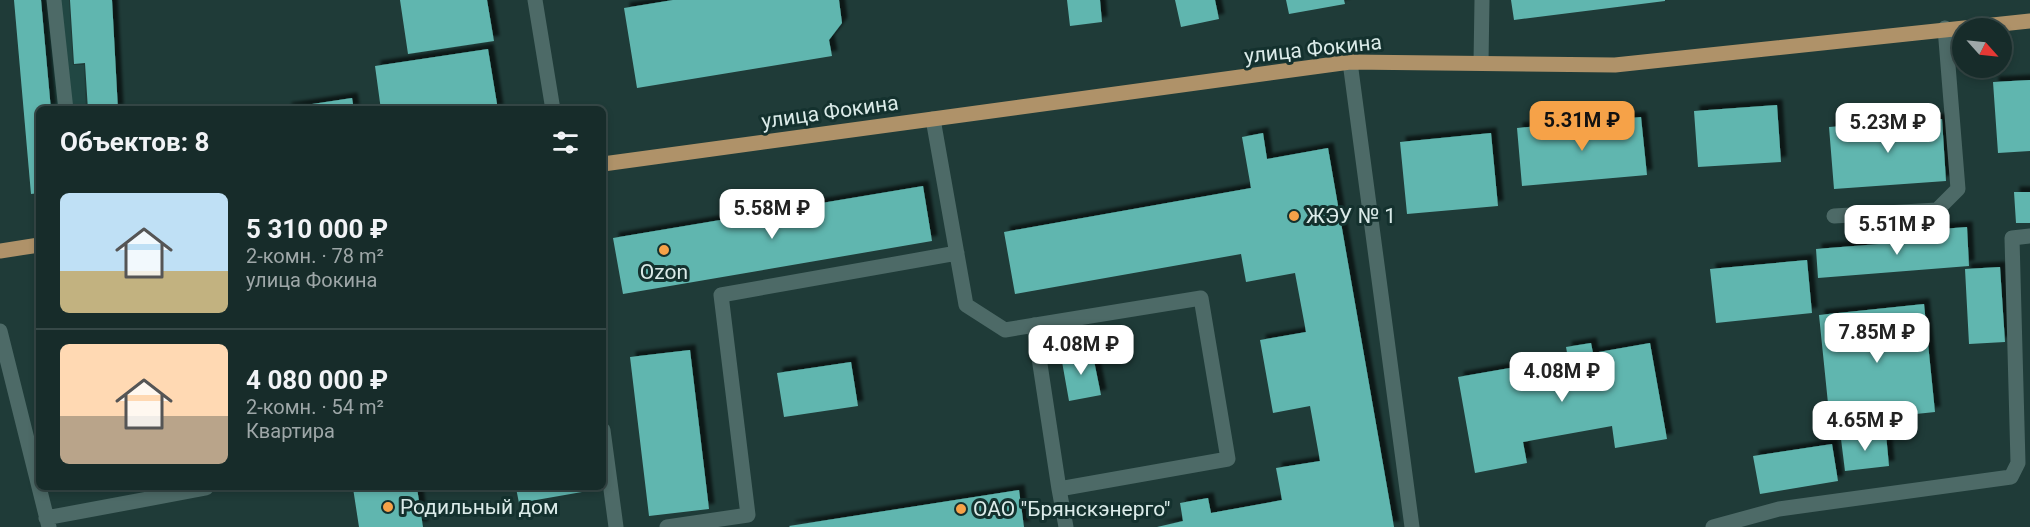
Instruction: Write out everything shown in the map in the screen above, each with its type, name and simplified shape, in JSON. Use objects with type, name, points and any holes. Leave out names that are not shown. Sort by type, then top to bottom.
[{"type":"main road","name":"улица Фокина","points":[[606,164],[1350,62],[1614,65],[1945,28],[2030,21]]},
{"type":"main road","points":[[0,251],[36,245]]},
{"type":"street","points":[[54,0],[66,106]]},
{"type":"street","points":[[535,0],[552,106]]},
{"type":"street","points":[[1481,63],[1482,0]]},
{"type":"street","points":[[1834,216],[1937,210],[1958,189],[1945,28]]},
{"type":"street","points":[[1350,62],[1412,527]]},
{"type":"street","points":[[933,119],[966,305],[1005,330],[1202,298],[1228,459],[1059,489]]},
{"type":"street","points":[[1713,527],[1779,509],[2011,477],[2018,463],[2013,238],[2030,236]]},
{"type":"street","points":[[667,527],[748,515],[721,295],[957,253]]},
{"type":"street","points":[[1034,325],[1066,527]]},
{"type":"street","points":[[0,331],[36,474]]},
{"type":"street","points":[[606,452],[616,527]]},
{"type":"street","points":[[40,490],[48,522],[198,490]]},
{"type":"shaded area","points":[[14,0],[69,0],[73,65],[84,65],[86,106],[36,106],[36,193],[31,194]]},
{"type":"building","points":[[14,0],[41,0],[51,106],[36,106],[36,193],[31,194]]},
{"type":"building","points":[[70,0],[112,0],[118,106],[88,106],[85,63],[74,64]]},
{"type":"building","points":[[400,0],[487,0],[494,41],[408,54]]},
{"type":"building","points":[[673,0],[839,0],[842,23],[829,40],[832,56],[637,88],[624,8]]},
{"type":"building","points":[[1067,0],[1100,0],[1102,22],[1070,26]]},
{"type":"building","points":[[1175,0],[1215,0],[1219,19],[1181,27]]},
{"type":"building","points":[[1286,0],[1344,0],[1345,4],[1289,14]]},
{"type":"building","points":[[1511,0],[1665,0],[1665,1],[1514,20]]},
{"type":"building","points":[[488,49],[497,106],[380,106],[375,66]]},
{"type":"building","points":[[2030,80],[2030,151],[1998,153],[1993,82]]},
{"type":"building","points":[[352,98],[353,106],[299,106]]},
{"type":"building","points":[[1777,105],[1781,162],[1698,167],[1694,111]]},
{"type":"building","points":[[1641,117],[1647,175],[1522,186],[1517,128]]},
{"type":"building","points":[[1942,119],[1946,181],[1834,189],[1829,127]]},
{"type":"building","points":[[1263,133],[1267,159],[1328,148],[1394,527],[1157,527],[1183,521],[1180,503],[1208,498],[1211,513],[1282,500],[1276,468],[1320,461],[1310,406],[1273,413],[1260,340],[1306,332],[1295,273],[1246,282],[1241,254],[1015,294],[1004,232],[1251,188],[1242,137]]},
{"type":"building","points":[[1491,133],[1498,206],[1407,214],[1400,142]]},
{"type":"building","points":[[923,186],[932,241],[623,294],[613,238]]},
{"type":"building","points":[[2014,192],[2030,192],[2030,223],[2016,223]]},
{"type":"building","points":[[1967,227],[1969,266],[1818,278],[1816,249],[1929,240],[1928,230]]},
{"type":"building","points":[[1807,260],[1812,313],[1716,323],[1710,269]]},
{"type":"building","points":[[2000,267],[2005,342],[1969,344],[1965,269]]},
{"type":"building","points":[[1924,304],[1935,412],[1830,423],[1819,315]]},
{"type":"building","points":[[1591,343],[1593,353],[1650,343],[1667,439],[1615,448],[1612,426],[1523,442],[1527,463],[1475,473],[1458,377],[1568,358],[1566,347]]},
{"type":"building","points":[[690,350],[709,509],[649,516],[630,357]]},
{"type":"building","points":[[1092,351],[1101,395],[1069,401],[1061,356]]},
{"type":"building","points":[[851,362],[858,406],[784,417],[777,373]]},
{"type":"building","points":[[1886,434],[1889,466],[1845,471],[1841,439]]},
{"type":"building","points":[[1832,444],[1838,481],[1760,494],[1753,456]]},
{"type":"building","name":"Родильный дом","points":[[353,490],[417,490],[423,527],[359,527]]},
{"type":"building","points":[[516,490],[582,490],[582,492],[519,503]]},
{"type":"building","name":"ОАО \"Брянскэнерго\"","points":[[1019,490],[1024,527],[789,526]]},
{"type":"place","name":"ЖЭУ № 1","points":[[1294,216]]},
{"type":"place","name":"Ozon","points":[[664,250]]},
{"type":"place","name":"Родильный дом","points":[[388,507]]},
{"type":"place","name":"ОАО \"Брянскэнерго\"","points":[[961,509]]}]
